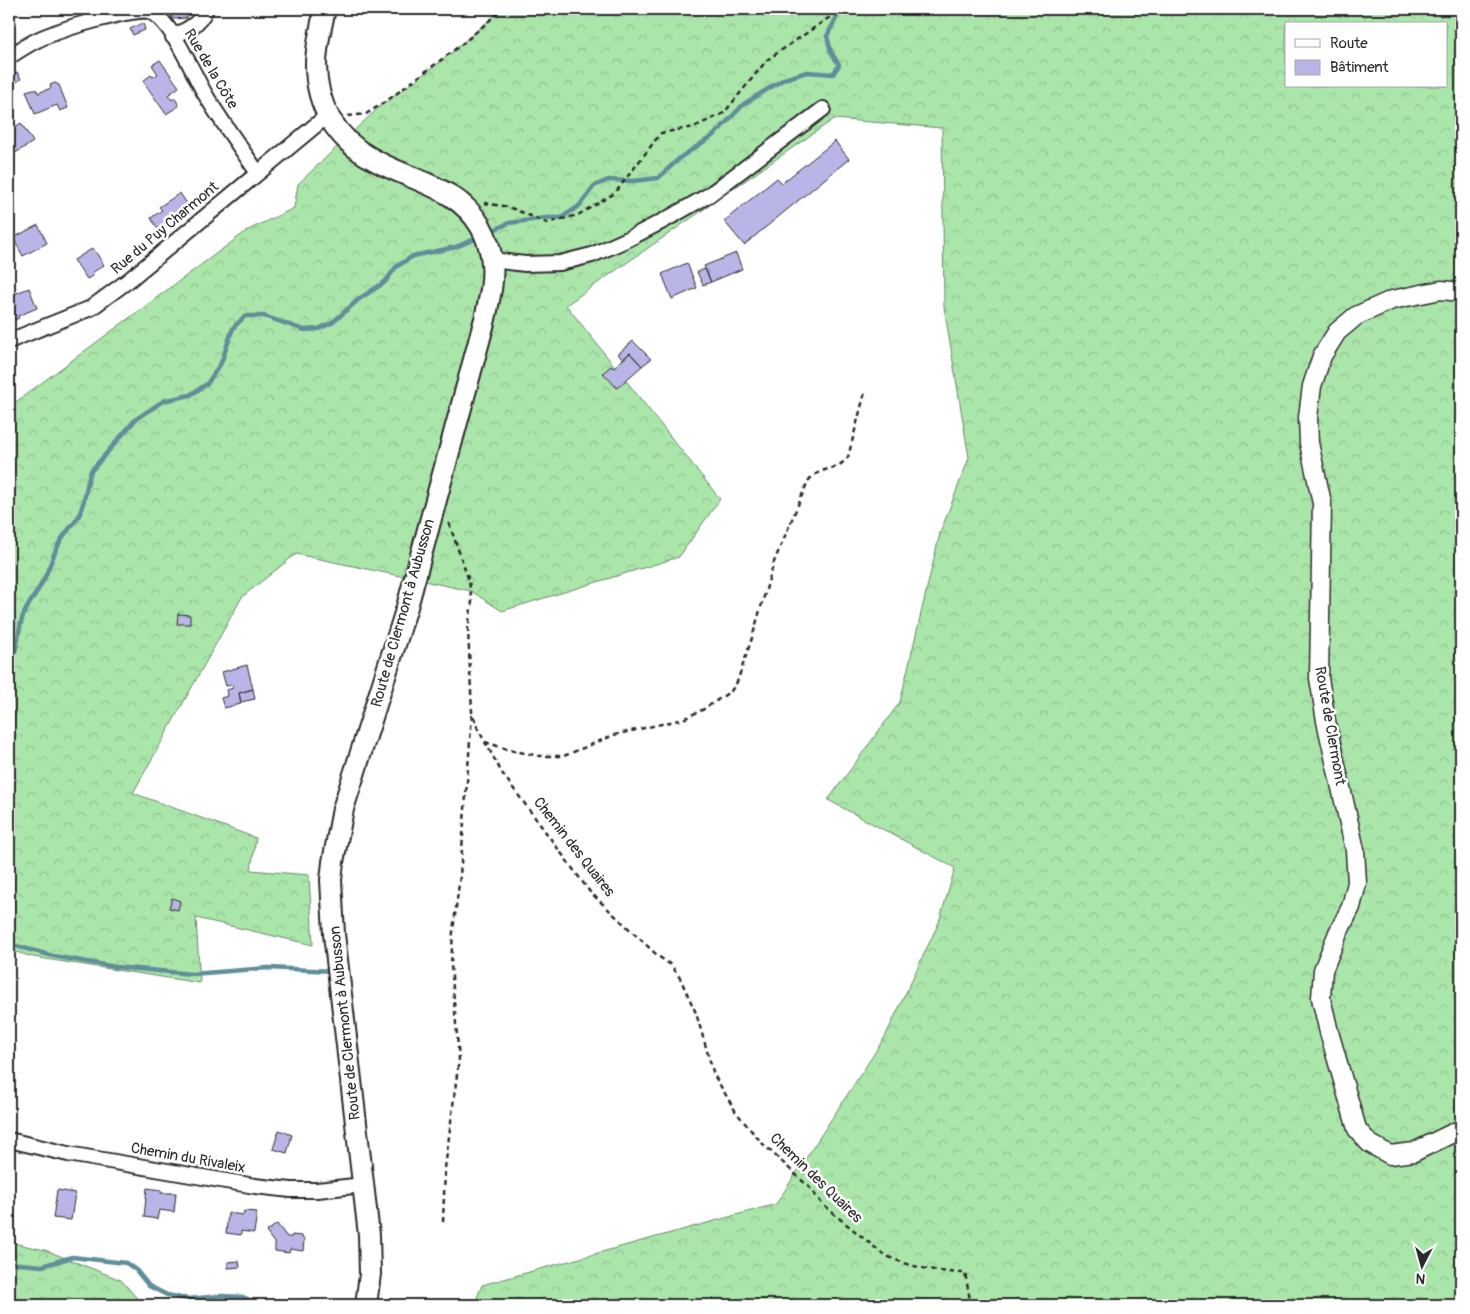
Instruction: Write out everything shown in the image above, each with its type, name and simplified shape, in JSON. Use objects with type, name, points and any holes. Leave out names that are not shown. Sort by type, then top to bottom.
[{"type":"main road","name":"Route de Clermont à Aubusson","points":[[325,9],[319,35],[316,66],[319,92],[328,115],[338,131],[360,152],[380,163],[441,189],[464,205],[484,232],[492,260],[491,289],[485,319],[407,607],[344,809],[333,862],[331,880],[334,934],[364,1185],[370,1256],[369,1292],[366,1305]]},
{"type":"street","points":[[173,37],[196,25],[206,9]]},
{"type":"street","name":"Rue de la Côte","points":[[9,57],[31,42],[48,35],[119,14],[150,10],[160,18],[173,37],[205,95],[258,173]]},
{"type":"street","points":[[492,260],[525,264],[560,263],[592,255],[628,239],[709,194],[823,109]]},
{"type":"street","name":"Rue du Puy Charmont","points":[[9,341],[91,308],[129,280],[328,115]]},
{"type":"street","name":"Route de Clermont","points":[[1461,292],[1441,290],[1392,300],[1356,316],[1338,332],[1322,356],[1312,386],[1308,417],[1309,443],[1322,503],[1319,678],[1326,721],[1355,850],[1357,883],[1351,908],[1338,933],[1323,970],[1321,998],[1328,1032],[1357,1129],[1369,1143],[1390,1155],[1414,1152],[1461,1129]]},
{"type":"street","name":"Chemin du Rivaleix","points":[[9,1140],[68,1154],[255,1186],[308,1190],[364,1185]]},
{"type":"path","points":[[328,115],[366,114],[388,100],[462,44],[503,9]]},
{"type":"path","points":[[483,203],[509,207],[547,223],[578,215],[615,193],[661,133],[694,127],[724,113],[766,60],[830,17],[847,9],[861,9]]},
{"type":"path","points":[[484,742],[517,752],[540,756],[564,756],[614,735],[683,719],[704,709],[731,691],[752,638],[774,562],[808,481],[814,474],[843,463],[848,457],[865,392]]},
{"type":"path","name":"Chemin des Quaires","points":[[447,519],[469,581],[472,602],[468,629],[472,712],[484,742],[502,773],[521,796],[590,892],[658,956],[671,965],[680,978],[696,1013],[714,1075],[732,1106],[749,1128],[764,1145],[809,1187],[823,1205],[883,1254],[937,1272],[965,1273],[971,1305]]},
{"type":"path","points":[[443,1222],[444,1168],[458,1059],[451,965],[460,876],[472,712]]},
{"type":"green space","points":[[502,9],[1461,9],[1461,1305],[474,1305],[482,1285],[776,1204],[885,1037],[939,922],[955,868],[828,800],[900,702],[940,533],[969,458],[944,307],[942,128],[834,119],[566,305],[720,499],[679,557],[502,611],[471,591],[296,554],[242,597],[133,793],[256,838],[251,870],[309,875],[313,945],[196,918],[200,983],[33,957],[9,950],[9,407],[248,230],[294,208],[298,184],[378,108],[444,59]]},
{"type":"green space","points":[[9,1242],[45,1250],[121,1280],[143,1305],[9,1305]]},
{"type":"building","points":[[171,13],[187,13],[187,18],[172,19]]},
{"type":"building","points":[[143,23],[145,30],[133,35],[130,29]]},
{"type":"building","points":[[160,60],[179,87],[168,95],[172,100],[175,98],[179,106],[166,114],[143,81],[151,75],[153,77],[158,74],[152,65]]},
{"type":"building","points":[[17,72],[21,79],[14,84],[9,77]]},
{"type":"building","points":[[55,83],[59,85],[68,108],[60,111],[57,105],[35,114],[26,91],[33,89],[37,90],[38,93],[51,88],[50,85]]},
{"type":"building","points":[[21,123],[33,142],[9,157],[9,131]]},
{"type":"building","points":[[835,141],[849,159],[744,245],[724,221],[777,178],[782,183]]},
{"type":"building","points":[[180,193],[189,207],[169,220],[171,223],[159,231],[151,218],[162,210],[159,207]]},
{"type":"building","points":[[38,225],[47,243],[23,256],[13,238]]},
{"type":"building","points":[[93,248],[104,265],[87,279],[74,260]]},
{"type":"building","points":[[736,253],[742,269],[711,282],[704,266]]},
{"type":"building","points":[[687,263],[697,288],[672,299],[662,274]]},
{"type":"building","points":[[705,269],[711,282],[703,285],[697,272]]},
{"type":"building","points":[[29,288],[37,308],[18,316],[19,318],[9,323],[9,305],[11,304],[9,296]]},
{"type":"building","points":[[633,341],[651,359],[642,366],[630,353],[623,359],[618,354]]},
{"type":"building","points":[[630,353],[642,366],[617,388],[603,373],[611,366],[613,368]]},
{"type":"building","points":[[178,614],[190,615],[190,624],[177,624]]},
{"type":"building","points":[[247,665],[253,689],[239,693],[241,704],[224,708],[221,698],[228,696],[227,690],[233,688],[232,685],[226,686],[222,672]]},
{"type":"building","points":[[253,689],[255,699],[241,702],[239,693]]},
{"type":"building","points":[[172,898],[180,901],[178,910],[169,908]]},
{"type":"building","points":[[279,1130],[292,1135],[287,1153],[273,1149]]},
{"type":"building","points":[[147,1188],[161,1190],[161,1193],[176,1193],[174,1212],[159,1210],[157,1219],[144,1217]]},
{"type":"building","points":[[57,1190],[75,1193],[71,1220],[53,1218]]},
{"type":"building","points":[[244,1211],[257,1212],[254,1233],[241,1231],[241,1235],[226,1233],[228,1213],[243,1215]]},
{"type":"building","points":[[277,1224],[287,1237],[292,1237],[292,1235],[301,1236],[304,1240],[303,1251],[290,1249],[289,1253],[275,1251],[275,1244],[266,1232]]},
{"type":"building","points":[[239,1261],[240,1267],[228,1268],[228,1262]]},
{"type":"waterway","points":[[489,232],[509,223],[561,218],[579,206],[594,186],[608,180],[633,181],[658,178],[681,157],[714,135],[744,104],[784,79],[807,72],[833,74],[839,65],[831,52],[827,36],[841,9]]},
{"type":"waterway","points":[[9,664],[15,653],[25,611],[44,579],[58,545],[80,513],[91,471],[136,419],[163,401],[190,395],[207,384],[221,363],[233,328],[245,316],[264,316],[304,330],[318,329],[332,323],[359,299],[385,282],[396,267],[413,256],[456,247],[479,237]]},
{"type":"waterway","points":[[9,944],[53,956],[116,967],[192,974],[268,968],[334,971]]},
{"type":"waterway","points":[[9,1263],[42,1266],[72,1257],[126,1263],[136,1270],[149,1286],[167,1295],[188,1299],[221,1296],[243,1297],[261,1305]]}]
